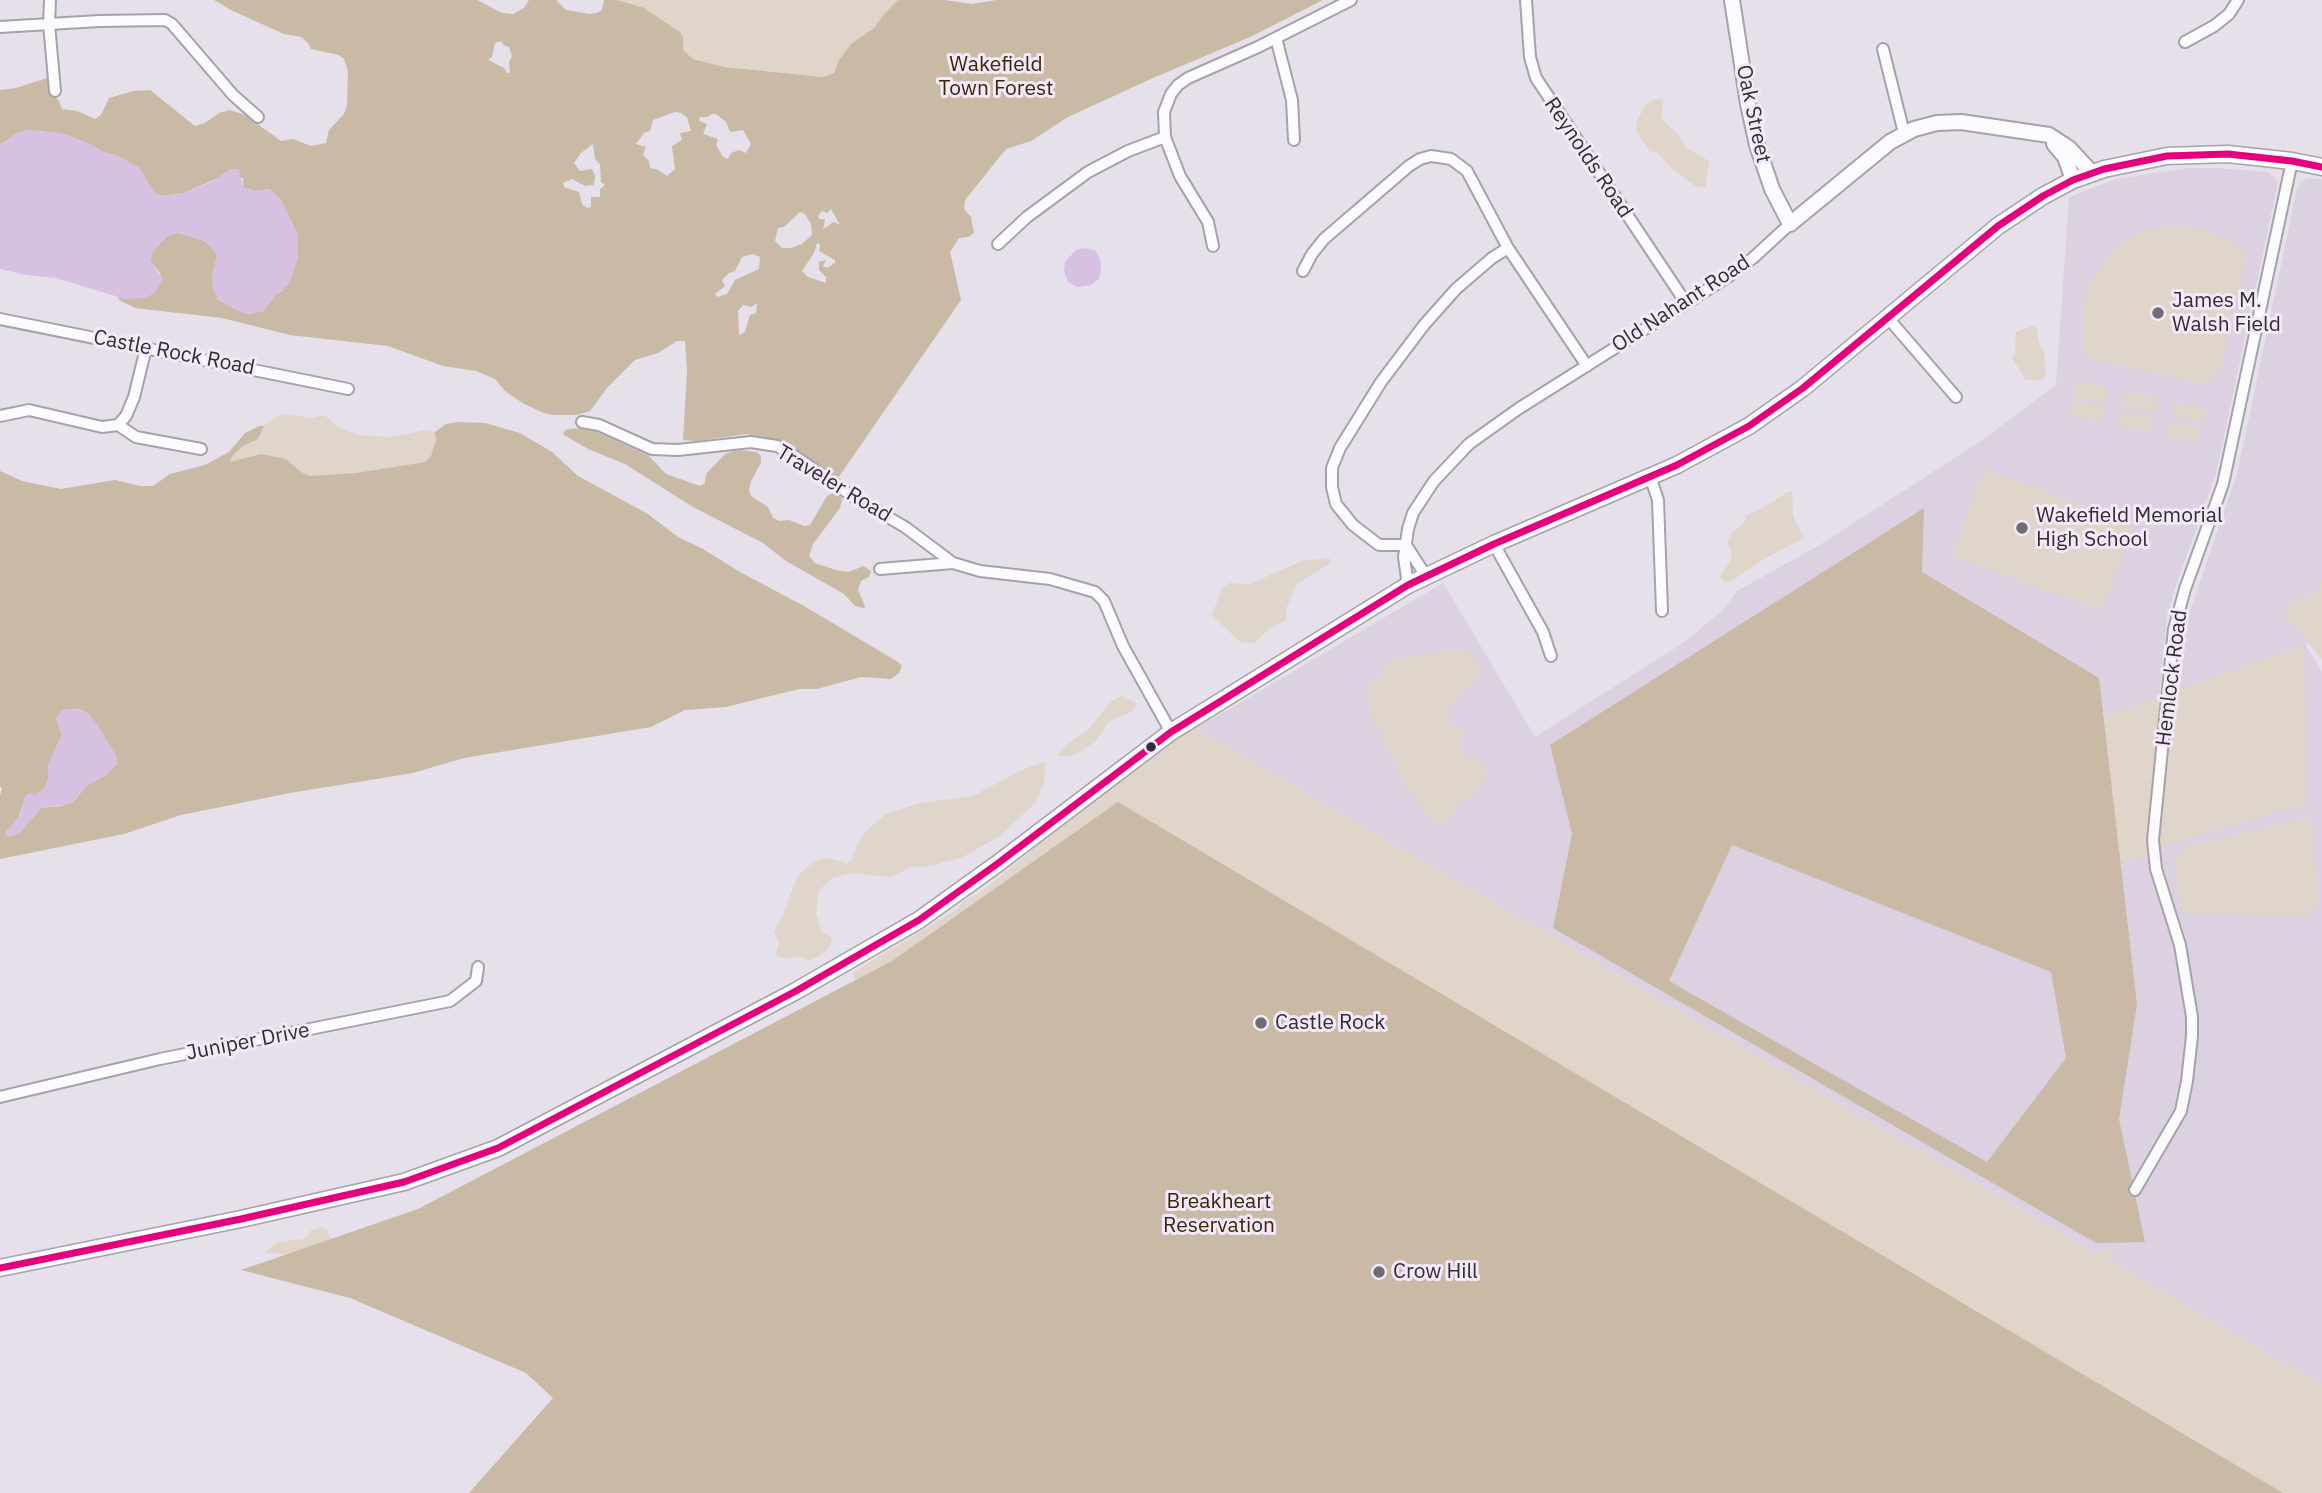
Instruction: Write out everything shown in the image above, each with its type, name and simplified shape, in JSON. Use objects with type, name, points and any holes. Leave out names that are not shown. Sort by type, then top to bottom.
[{"type":"main road","points":[[0,1268],[241,1219],[404,1182],[498,1148],[796,991],[919,920],[1171,732],[1408,585],[1494,544],[1702,453],[1763,417],[1803,388],[1998,226],[2035,200],[2092,173],[2146,159],[2188,154],[2228,154],[2322,167]]},
{"type":"main road","points":[[2297,162],[2322,158]]},
{"type":"street","points":[[50,0],[49,24],[55,91]]},
{"type":"street","points":[[1213,246],[1208,222],[1181,176],[1165,137],[1164,112],[1171,94],[1178,85],[1198,73],[1351,0]]},
{"type":"street","name":"Reynolds Road","points":[[1527,0],[1530,57],[1536,78],[1686,303]]},
{"type":"street","name":"Oak Street","points":[[1732,0],[1757,145],[1772,189],[1790,224]]},
{"type":"street","points":[[2185,42],[2222,20],[2238,0]]},
{"type":"street","points":[[0,27],[159,19],[167,21],[233,94],[258,117]]},
{"type":"street","points":[[1276,38],[1292,100],[1294,140]]},
{"type":"street","points":[[1883,49],[1904,133]]},
{"type":"street","name":"Old Nahant Road","points":[[1408,585],[1404,557],[1410,519],[1434,481],[1456,457],[1492,426],[1743,267],[1876,152],[1904,133],[1929,125],[1953,122],[2052,136],[2062,142],[2092,173]]},
{"type":"street","points":[[2038,134],[2060,151],[2073,180]]},
{"type":"street","points":[[998,244],[1027,217],[1088,172],[1128,151],[1165,137]]},
{"type":"street","points":[[1303,271],[1324,239],[1409,166],[1431,156],[1447,158],[1465,168],[1508,248],[1587,366]]},
{"type":"street","name":"Hemlock Road","points":[[2135,1190],[2181,1111],[2192,1035],[2192,1017],[2180,945],[2156,869],[2153,840],[2173,642],[2181,601],[2223,484],[2297,162]]},
{"type":"street","points":[[1426,576],[1406,545],[1388,547],[1376,544],[1347,519],[1334,496],[1331,479],[1333,462],[1357,418],[1423,325],[1474,272],[1508,248]]},
{"type":"street","points":[[1888,318],[1956,397]]},
{"type":"street","name":"Castle Rock Road","points":[[0,320],[348,389]]},
{"type":"street","points":[[118,425],[132,404],[146,348]]},
{"type":"street","points":[[0,416],[29,410],[102,427],[118,425],[136,437],[201,449]]},
{"type":"street","name":"Traveler Road","points":[[582,422],[599,425],[652,449],[678,450],[751,442],[777,446],[855,498],[905,527],[954,563]]},
{"type":"street","points":[[1650,476],[1658,500],[1662,611]]},
{"type":"street","points":[[1494,544],[1543,632],[1551,656]]},
{"type":"street","points":[[880,569],[954,563],[980,571],[1050,579],[1100,595],[1132,663],[1171,732]]},
{"type":"street","name":"Juniper Drive","points":[[0,1097],[160,1059],[450,1001],[476,981],[478,967]]},
{"type":"shaded area","points":[[25,130],[61,133],[118,156],[139,168],[155,193],[162,196],[184,193],[211,182],[230,169],[239,169],[243,188],[256,191],[269,189],[281,200],[298,236],[298,258],[289,284],[276,294],[264,311],[251,314],[239,311],[218,300],[213,288],[212,277],[217,256],[213,249],[205,241],[178,233],[167,236],[153,251],[150,261],[163,279],[155,293],[145,298],[125,299],[56,278],[0,269],[0,145]]},
{"type":"shaded area","points":[[2188,168],[2268,172],[2276,179],[2277,187],[2216,474],[2167,617],[2159,698],[2059,732],[1928,918],[2141,857],[2163,846],[2304,645],[2180,690],[2189,614],[2237,474],[2297,189],[2301,182],[2308,178],[2322,180],[2322,639],[2305,645],[2322,671],[2322,1385],[1194,728],[1443,583],[1535,737],[1683,643],[1723,610],[1737,591],[1821,544],[1978,443],[2056,385],[2069,197],[2116,179]]},
{"type":"shaded area","points":[[1076,250],[1095,250],[1100,259],[1101,271],[1099,279],[1091,285],[1077,287],[1068,282],[1064,271],[1065,262]]},
{"type":"shaded area","points":[[74,708],[89,714],[98,725],[116,756],[117,765],[106,775],[86,786],[71,804],[41,808],[21,832],[11,837],[5,836],[20,815],[26,795],[36,795],[45,788],[48,765],[62,735],[56,718],[62,711]]},
{"type":"green space","name":"Wakefield Town Forest","points":[[214,0],[477,0],[502,13],[513,14],[524,8],[529,0],[556,0],[566,10],[589,14],[602,10],[604,0],[617,0],[644,8],[680,32],[683,37],[683,50],[693,59],[724,67],[823,77],[834,73],[839,60],[851,44],[874,28],[898,0],[944,0],[972,4],[997,0],[1323,0],[1250,37],[1068,117],[1031,141],[1006,149],[965,200],[964,209],[971,217],[974,233],[959,238],[950,252],[961,300],[838,478],[792,447],[764,437],[747,434],[696,441],[683,440],[687,371],[685,341],[677,341],[658,353],[635,360],[607,388],[590,411],[577,415],[553,415],[524,404],[505,391],[495,379],[476,371],[443,366],[388,346],[290,335],[222,318],[135,308],[119,300],[118,296],[125,299],[161,274],[150,261],[153,251],[167,236],[178,233],[205,241],[213,249],[217,256],[212,277],[218,300],[251,314],[270,303],[276,294],[283,290],[298,236],[281,200],[269,189],[256,191],[243,188],[243,178],[220,177],[184,193],[162,196],[155,193],[139,168],[73,137],[25,130],[0,145],[0,90],[47,78],[62,109],[77,111],[95,119],[101,115],[109,98],[133,91],[150,90],[195,126],[230,110],[245,115],[281,141],[293,139],[311,146],[326,143],[329,130],[344,114],[347,105],[348,71],[344,59],[339,55],[311,49],[301,37],[284,34]],"holes":[[[501,41],[509,47],[512,56],[509,62],[510,73],[488,60],[492,57],[495,43]],[[675,112],[687,117],[691,131],[680,133],[682,140],[672,146],[675,169],[667,176],[650,168],[649,161],[643,155],[646,147],[636,144],[644,133],[650,131],[653,120]],[[716,114],[726,122],[730,132],[743,130],[751,144],[746,153],[739,150],[731,153],[728,159],[723,157],[716,145],[718,139],[703,134],[707,124],[699,121],[700,117]],[[593,144],[595,159],[600,164],[601,182],[605,185],[600,189],[600,197],[591,197],[591,207],[587,208],[582,204],[579,192],[564,187],[563,183],[572,179],[585,186],[594,185],[595,176],[592,169],[580,171],[574,163],[581,153]],[[831,209],[840,225],[834,222],[823,229],[825,219],[819,219],[818,216],[822,211],[827,213]],[[800,212],[805,214],[811,224],[812,235],[802,244],[782,248],[775,241],[778,228],[784,227]],[[817,243],[820,244],[819,251],[835,260],[835,263],[827,268],[823,266],[826,260],[819,262],[819,270],[826,277],[826,283],[808,277],[802,271]],[[753,254],[760,257],[759,269],[735,280],[727,294],[717,297],[715,294],[725,286],[722,280],[735,271],[742,257]],[[757,303],[756,313],[750,315],[745,332],[739,335],[738,311],[743,305],[751,307]]]},
{"type":"green space","points":[[617,0],[898,0],[874,28],[851,44],[839,60],[834,73],[823,77],[724,67],[693,59],[683,50],[683,37],[680,32],[644,8]]},
{"type":"green space","points":[[1655,99],[1662,99],[1661,119],[1679,135],[1686,148],[1709,161],[1705,188],[1695,186],[1669,166],[1659,154],[1650,151],[1637,132],[1636,124],[1645,105]]},
{"type":"green space","name":"James M. Walsh Field","points":[[2175,225],[2202,229],[2225,238],[2247,253],[2219,375],[2204,384],[2083,357],[2083,303],[2092,278],[2107,258],[2127,239],[2151,229]]},
{"type":"green space","points":[[2032,326],[2037,328],[2038,341],[2044,352],[2046,376],[2041,380],[2026,380],[2012,358],[2015,353],[2016,332]]},
{"type":"green space","points":[[2077,382],[2108,388],[2105,403],[2073,397]]},
{"type":"green space","points":[[2125,391],[2157,398],[2154,413],[2122,406]]},
{"type":"green space","points":[[2073,401],[2104,407],[2101,422],[2069,415]]},
{"type":"green space","points":[[2174,402],[2206,408],[2203,423],[2171,416]]},
{"type":"green space","points":[[2121,411],[2153,417],[2150,432],[2118,426]]},
{"type":"green space","points":[[287,414],[312,418],[324,415],[340,428],[358,435],[390,437],[427,430],[435,432],[436,440],[426,462],[356,473],[310,476],[286,459],[261,454],[230,463],[233,455],[243,446],[258,439],[264,426],[277,416]]},
{"type":"green space","points":[[2170,422],[2201,428],[2198,443],[2166,436]]},
{"type":"green space","points":[[485,423],[520,433],[552,452],[578,476],[648,514],[678,537],[804,606],[898,662],[902,666],[899,673],[891,679],[861,677],[817,689],[799,689],[726,707],[685,710],[651,727],[464,758],[413,773],[290,793],[181,815],[124,834],[0,859],[0,471],[22,481],[61,489],[115,480],[153,486],[170,474],[205,465],[229,452],[245,433],[264,426],[258,439],[243,446],[230,462],[261,454],[286,459],[310,476],[356,473],[425,462],[431,456],[436,440],[435,432],[446,424]],"holes":[[[79,709],[89,714],[116,756],[106,775],[86,786],[76,799],[62,806],[41,808],[25,826],[6,832],[18,819],[26,795],[36,795],[45,788],[48,765],[62,735],[56,718],[62,711]]]},
{"type":"green space","points":[[583,428],[649,456],[666,474],[700,486],[705,483],[706,474],[725,454],[738,450],[757,452],[761,456],[761,463],[749,490],[751,496],[768,507],[773,518],[779,521],[789,520],[804,526],[810,525],[827,496],[839,494],[842,499],[840,508],[813,544],[809,556],[815,563],[836,570],[849,572],[863,566],[871,571],[869,577],[861,581],[858,590],[864,608],[855,606],[844,594],[786,561],[763,543],[693,507],[625,464],[588,449],[563,432]]},
{"type":"green space","points":[[1984,469],[2134,524],[2101,611],[1952,555]]},
{"type":"green space","points":[[1792,492],[1793,516],[1804,538],[1762,560],[1730,582],[1725,582],[1720,577],[1731,560],[1728,543],[1731,533],[1744,523],[1747,514]]},
{"type":"green space","points":[[1924,508],[1922,572],[2099,678],[2137,1004],[2119,1119],[2145,1242],[2096,1243],[1553,928],[1572,834],[1550,745]],"holes":[[[1732,845],[2051,972],[2066,1058],[1987,1162],[1669,981]]]},
{"type":"green space","points":[[1328,558],[1331,560],[1328,565],[1297,583],[1286,609],[1287,619],[1253,643],[1240,642],[1212,615],[1222,588],[1229,583],[1250,584],[1302,561]]},
{"type":"green space","points":[[2322,580],[2322,659],[2286,615],[2292,602],[2319,589]]},
{"type":"green space","points":[[2304,645],[2306,803],[2163,846],[2141,857],[1927,918],[2059,732]]},
{"type":"green space","points":[[1459,649],[1471,654],[1482,667],[1449,708],[1447,717],[1454,726],[1468,731],[1459,743],[1463,755],[1480,760],[1487,767],[1481,789],[1459,804],[1446,824],[1433,821],[1402,780],[1370,711],[1366,691],[1372,680],[1381,675],[1387,663],[1392,660]]},
{"type":"green space","points":[[1122,696],[1136,703],[1133,711],[1108,722],[1095,742],[1075,755],[1057,755],[1089,729],[1111,701]]},
{"type":"green space","name":"Breakheart Reservation","points":[[1194,728],[2095,1253],[2116,1246],[2109,1261],[2322,1385],[2322,1493],[776,1493],[943,1167],[852,973],[956,910],[1092,801],[1151,756]]},
{"type":"green space","points":[[1046,762],[1044,781],[1036,802],[1000,836],[963,857],[931,866],[911,867],[891,877],[850,873],[833,878],[819,890],[816,913],[821,932],[832,940],[828,949],[808,961],[801,956],[786,959],[776,955],[779,942],[774,931],[798,876],[814,861],[826,858],[848,863],[865,832],[886,814],[920,803],[973,796],[1026,768]]},
{"type":"green space","name":"Breakheart Reservation","points":[[1118,802],[2283,1493],[469,1493],[553,1398],[526,1373],[350,1298],[241,1270],[418,1209],[892,961]]},
{"type":"green space","points":[[2312,816],[2318,903],[2308,916],[2182,913],[2174,861],[2186,845]]},
{"type":"green space","points":[[322,1227],[328,1231],[332,1244],[301,1255],[264,1253],[278,1242],[303,1239],[311,1230]]},
{"type":"transit line","points":[[0,1268],[241,1219],[404,1182],[498,1148],[796,991],[919,920],[1171,732],[1408,585],[1494,544],[1677,465],[1749,426],[1803,388],[1998,226],[2043,196],[2073,180],[2104,169],[2167,156],[2228,154],[2322,167]]},
{"type":"place","name":"James M. Walsh Field","points":[[2158,313]]},
{"type":"place","name":"Wakefield Memorial High School","points":[[2022,528]]},
{"type":"place","name":"Castle Rock","points":[[1261,1023]]},
{"type":"place","name":"Crow Hill","points":[[1379,1272]]}]
